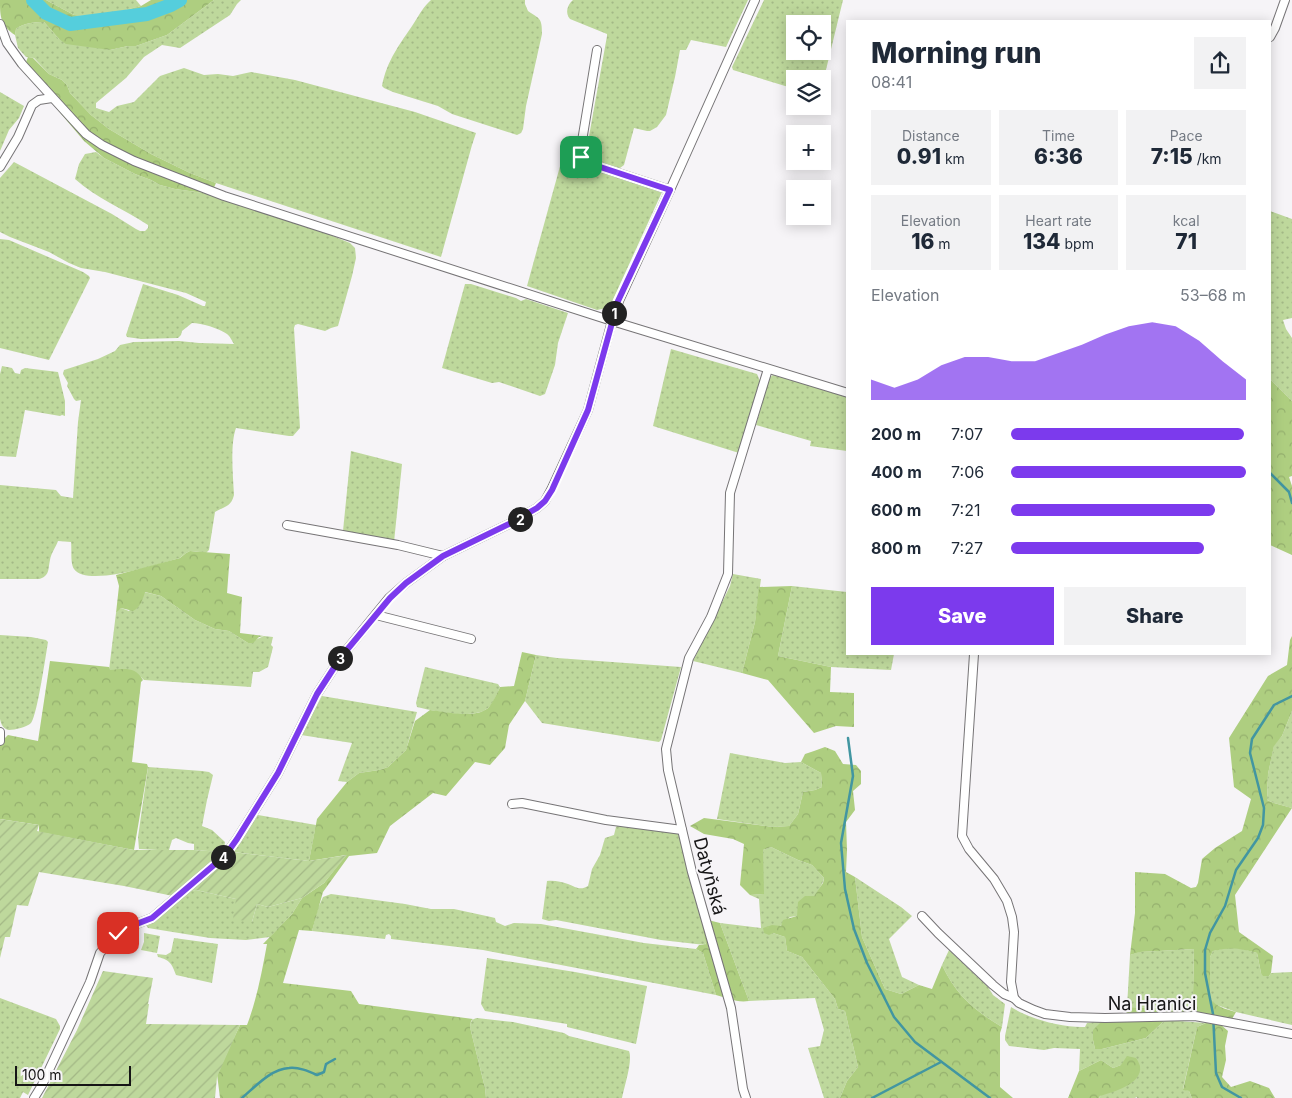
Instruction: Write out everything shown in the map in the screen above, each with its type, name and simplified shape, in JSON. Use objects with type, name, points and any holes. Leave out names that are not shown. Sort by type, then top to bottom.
[{"type":"street","points":[[34,1098],[42,1085],[86,991],[100,953],[118,933],[152,918],[227,853],[278,773],[317,694],[341,657],[376,615],[397,591],[443,556],[524,517],[545,501],[552,490],[588,410],[612,321],[622,294],[755,0]]},
{"type":"street","points":[[1271,35],[1285,0]]},
{"type":"street","points":[[0,24],[7,43],[22,64],[86,134],[102,145],[143,164],[224,196],[612,321],[846,392]]},
{"type":"street","points":[[598,50],[582,141],[581,157],[585,162],[670,190]]},
{"type":"street","points":[[0,167],[18,137],[32,105],[39,100],[52,98]]},
{"type":"street","points":[[682,830],[668,770],[666,749],[689,658],[711,617],[728,574],[730,493],[768,369]]},
{"type":"street","points":[[287,525],[370,539],[443,556]]},
{"type":"street","points":[[376,615],[471,639]]},
{"type":"street","points":[[974,655],[962,836],[972,853],[994,880],[1007,900],[1014,932],[1011,982],[1014,998]]},
{"type":"street","points":[[0,732],[0,741]]},
{"type":"street","name":"Datyňská","points":[[512,804],[522,803],[606,820],[682,830],[692,872],[731,1008],[746,1098]]},
{"type":"street","name":"Na Hranici","points":[[922,916],[993,985],[1004,994],[1034,1010],[1061,1016],[1105,1018],[1195,1016],[1292,1034]]},
{"type":"green space","points":[[0,0],[46,0],[74,15],[98,17],[141,6],[151,0],[214,0],[167,35],[136,46],[110,50],[66,44],[44,22],[22,25],[16,29],[15,35],[6,28],[2,20]]},
{"type":"green space","points":[[46,0],[136,0],[141,6],[98,17],[74,15]]},
{"type":"green space","points":[[214,0],[241,0],[230,15],[180,48],[162,45],[144,57],[126,78],[96,103],[96,108],[109,112],[117,106],[134,102],[160,76],[184,68],[204,75],[233,76],[251,72],[295,80],[415,112],[476,133],[441,257],[216,183],[151,154],[109,129],[91,115],[70,93],[67,85],[62,80],[49,74],[34,58],[26,57],[18,48],[15,35],[16,29],[22,25],[44,22],[59,39],[110,50],[136,46],[167,35]]},
{"type":"green space","points":[[431,0],[525,0],[528,11],[540,20],[542,34],[521,133],[517,135],[452,114],[438,106],[393,92],[382,86],[387,68],[395,53]]},
{"type":"green space","points":[[573,0],[748,0],[726,47],[691,40],[686,50],[680,50],[666,115],[657,127],[650,131],[634,128],[624,165],[618,168],[595,162],[586,153],[607,34],[570,19],[567,9]]},
{"type":"green space","points":[[764,0],[843,0],[831,49],[831,15],[786,15],[786,60],[828,60],[826,70],[786,70],[786,86],[733,70],[732,67]]},
{"type":"green space","points":[[28,57],[33,58],[49,74],[62,80],[67,85],[70,93],[91,115],[109,129],[151,154],[216,183],[211,194],[160,185],[104,158],[84,141],[51,102],[43,85],[26,67]]},
{"type":"green space","points":[[0,92],[24,106],[19,118],[9,130],[0,151]]},
{"type":"green space","points":[[96,152],[135,174],[160,185],[211,194],[350,243],[355,248],[356,258],[352,276],[338,326],[325,331],[298,324],[295,325],[300,428],[293,436],[289,436],[236,428],[232,451],[234,495],[229,504],[215,512],[209,550],[206,553],[189,551],[180,558],[142,569],[94,576],[82,574],[74,569],[71,542],[58,541],[51,557],[48,572],[43,578],[0,579],[0,485],[56,490],[61,496],[73,498],[81,400],[76,401],[74,399],[67,386],[68,383],[63,374],[64,370],[98,359],[115,351],[120,345],[134,342],[179,341],[234,344],[227,334],[210,326],[196,323],[192,323],[182,331],[178,338],[141,339],[127,337],[126,335],[143,284],[178,295],[203,306],[205,306],[206,302],[186,293],[105,272],[81,268],[49,252],[0,232],[0,178],[14,162],[112,214],[136,229],[145,231],[148,225],[92,192],[75,179],[79,164],[85,154]]},
{"type":"green space","points":[[563,158],[597,168],[662,192],[611,304],[607,308],[597,310],[527,286]]},
{"type":"green space","points":[[1271,211],[1292,219],[1292,318],[1283,320],[1292,338],[1292,401],[1271,380]]},
{"type":"green space","points":[[0,239],[9,240],[83,272],[90,278],[49,360],[0,348]]},
{"type":"green space","points":[[465,284],[471,284],[521,301],[526,299],[568,313],[558,343],[555,365],[545,394],[540,396],[499,382],[492,383],[442,368]]},
{"type":"green space","points":[[671,349],[757,374],[760,381],[739,453],[653,426]]},
{"type":"green space","points":[[2,366],[12,368],[15,373],[20,374],[21,370],[25,368],[58,372],[65,401],[65,416],[25,410],[16,457],[0,456],[0,374]]},
{"type":"green space","points":[[773,375],[846,396],[846,451],[810,446],[811,441],[756,425],[769,378]]},
{"type":"green space","points":[[1271,380],[1292,401],[1292,476],[1289,477],[1292,486],[1292,555],[1271,545]]},
{"type":"green space","points":[[351,451],[402,464],[394,542],[343,531]]},
{"type":"green space","points":[[190,551],[230,554],[227,593],[242,597],[240,633],[264,636],[259,637],[253,643],[248,643],[229,631],[215,629],[195,620],[161,596],[145,592],[138,608],[133,611],[121,608],[116,613],[119,586],[116,575],[180,558]]},
{"type":"green space","points":[[733,574],[761,579],[755,622],[742,673],[693,661],[730,586]]},
{"type":"green space","points":[[792,586],[846,592],[846,655],[894,655],[891,670],[831,667],[778,656]]},
{"type":"green space","points":[[792,586],[778,656],[831,667],[830,692],[854,693],[854,727],[836,726],[814,733],[768,680],[742,673],[755,622],[759,587]]},
{"type":"green space","points":[[144,592],[161,596],[195,620],[215,629],[229,631],[248,643],[264,636],[273,637],[271,645],[273,647],[268,667],[259,672],[253,672],[251,687],[144,680],[141,677],[109,670],[116,613],[121,608],[129,611]]},
{"type":"green space","points":[[0,635],[31,637],[48,642],[38,698],[31,723],[24,727],[9,730],[5,729],[0,719]]},
{"type":"green space","points":[[1292,636],[1292,711],[1282,736],[1274,746],[1268,774],[1267,800],[1292,808],[1235,895],[1239,932],[1273,956],[1271,973],[1269,976],[1263,976],[1257,953],[1235,949],[1213,951],[1210,957],[1210,998],[1218,1006],[1236,1012],[1232,1019],[1126,1014],[1127,1007],[1196,1009],[1193,995],[1194,949],[1140,952],[1130,955],[1135,913],[1135,872],[1165,874],[1191,888],[1196,887],[1202,859],[1215,848],[1242,831],[1251,799],[1234,787],[1229,738],[1268,676],[1287,665]]},
{"type":"green space","points":[[522,652],[536,655],[525,701],[509,725],[505,748],[490,765],[475,762],[446,796],[433,793],[390,826],[377,853],[349,856],[323,892],[312,931],[299,930],[283,983],[351,991],[359,1004],[473,1019],[470,1027],[486,1098],[220,1098],[217,1074],[240,1025],[247,1025],[251,1015],[267,944],[263,944],[292,914],[302,898],[324,883],[346,855],[309,861],[317,819],[347,782],[359,773],[388,767],[406,750],[415,721],[430,710],[468,714],[488,708],[500,687],[514,686]]},
{"type":"green space","points":[[536,655],[681,667],[661,740],[659,742],[542,723],[525,701]]},
{"type":"green space","points":[[50,661],[109,667],[110,670],[129,669],[136,672],[143,680],[141,682],[132,762],[147,764],[148,767],[134,850],[39,832],[39,825],[0,819],[0,743],[8,735],[38,741]]},
{"type":"green space","points":[[425,667],[498,684],[500,687],[491,705],[483,711],[454,714],[417,707],[416,703]]},
{"type":"green space","points":[[322,696],[417,712],[406,750],[388,767],[359,773],[347,782],[338,781],[352,743],[301,735]]},
{"type":"green space","points":[[1292,711],[1292,808],[1267,800],[1268,774],[1274,745],[1282,736]]},
{"type":"green space","points":[[825,747],[835,751],[843,764],[856,765],[861,771],[861,784],[853,791],[855,810],[846,822],[846,872],[855,877],[862,937],[885,989],[901,994],[919,985],[932,989],[942,965],[947,976],[960,994],[983,1015],[1002,1027],[1000,1033],[1000,1087],[1013,1098],[840,1098],[847,1081],[858,1067],[845,1011],[838,1009],[835,999],[802,957],[787,951],[785,937],[773,933],[769,935],[764,933],[763,928],[772,925],[781,926],[783,920],[797,916],[798,902],[805,896],[814,896],[823,883],[824,878],[812,865],[771,847],[763,850],[764,894],[750,895],[740,885],[744,844],[733,839],[704,834],[690,826],[704,818],[773,827],[789,826],[798,814],[803,792],[822,787],[821,773],[801,762],[805,754]]},
{"type":"green space","points":[[730,753],[785,763],[801,762],[821,773],[822,787],[803,792],[798,814],[789,826],[773,827],[717,819]]},
{"type":"green space","points":[[148,767],[202,771],[213,775],[202,826],[212,830],[225,842],[222,852],[194,850],[194,844],[176,838],[172,840],[169,850],[139,849],[138,837]]},
{"type":"green space","points":[[258,815],[316,825],[309,861],[233,852]]},
{"type":"green space","points":[[0,819],[39,825],[37,831],[134,850],[223,851],[309,861],[347,855],[324,883],[302,898],[268,907],[257,904],[252,922],[233,919],[236,899],[196,890],[173,896],[39,872],[28,906],[17,905],[10,937],[5,937],[0,958]]},
{"type":"green space","points":[[617,826],[666,830],[678,833],[698,898],[705,945],[661,940],[542,919],[547,881],[561,882],[580,888],[588,886],[592,869],[600,855],[605,838],[614,835]]},
{"type":"green space","points":[[771,847],[812,865],[824,878],[817,893],[797,916],[790,917],[773,933],[785,937],[787,951],[802,957],[835,999],[838,1009],[845,1011],[858,1067],[847,1081],[840,1098],[824,1098],[808,1048],[820,1046],[824,1030],[815,998],[749,1001],[720,923],[761,928],[759,899],[750,895],[763,894],[763,850]]},
{"type":"green space","points":[[855,877],[912,916],[889,939],[902,977],[919,985],[901,994],[885,989],[862,937]]},
{"type":"green space","points":[[196,890],[236,899],[252,922],[257,904],[268,907],[302,898],[292,914],[270,937],[246,940],[210,938],[148,928],[146,925],[190,891]]},
{"type":"green space","points":[[331,894],[431,909],[454,909],[495,918],[496,922],[505,926],[514,923],[541,924],[644,943],[696,949],[703,953],[716,995],[483,950],[391,939],[389,934],[386,935],[385,939],[312,931],[323,897]]},
{"type":"green space","points":[[708,920],[720,923],[749,1001],[736,1001],[716,995],[703,953],[696,949],[699,945],[706,944],[702,924]]},
{"type":"green space","points":[[144,933],[160,936],[157,953],[141,950],[144,942]]},
{"type":"green space","points":[[174,938],[218,944],[212,983],[176,975],[170,963],[158,957],[157,954],[166,955],[171,952]]},
{"type":"green space","points":[[1229,947],[1257,953],[1261,973],[1269,976],[1271,973],[1292,972],[1292,1025],[1236,1012],[1214,1003],[1210,998],[1210,957],[1213,951]]},
{"type":"green space","points":[[1194,949],[1193,995],[1196,1009],[1127,1007],[1130,955],[1139,952]]},
{"type":"green space","points":[[949,950],[988,987],[993,995],[1005,1004],[1002,1027],[983,1015],[953,985],[942,965]]},
{"type":"green space","points":[[487,958],[647,986],[636,1044],[567,1027],[567,1024],[485,1011],[481,1004]]},
{"type":"green space","points":[[103,971],[153,978],[146,1024],[240,1025],[217,1077],[215,1098],[42,1098],[77,1030]]},
{"type":"green space","points":[[0,998],[56,1019],[60,1026],[28,1095],[23,1092],[20,1098],[0,1098]]},
{"type":"green space","points":[[1011,1007],[1037,1019],[1067,1026],[1085,1027],[1087,1023],[1102,1021],[1093,1040],[1095,1049],[1146,1038],[1165,1020],[1206,1023],[1197,1027],[1183,1089],[1189,1091],[1192,1098],[1099,1098],[1121,1065],[1113,1068],[1101,1060],[1079,1071],[1080,1049],[1054,1048],[1044,1050],[1009,1046],[1005,1036]]},
{"type":"green space","points":[[477,1018],[513,1022],[564,1033],[569,1036],[629,1051],[629,1067],[622,1098],[486,1098],[470,1027],[472,1020]]},
{"type":"green space","points":[[1165,1020],[1146,1038],[1095,1049],[1093,1030],[1102,1021]]},
{"type":"green space","points":[[1206,1023],[1220,1024],[1228,1031],[1225,1046],[1226,1060],[1222,1077],[1231,1087],[1250,1081],[1269,1088],[1275,1098],[1192,1098],[1189,1091],[1183,1090],[1197,1027]]},
{"type":"green space","points":[[1127,1056],[1136,1058],[1140,1066],[1137,1078],[1132,1082],[1099,1098],[1068,1098],[1079,1071],[1101,1060],[1113,1068],[1121,1065]]},
{"type":"waterway","points":[[33,0],[46,13],[70,24],[147,14],[180,0]]},
{"type":"waterway","points":[[1271,474],[1289,492],[1292,503]]},
{"type":"waterway","points":[[1241,1098],[1222,1087],[1216,1073],[1213,1014],[1205,973],[1205,950],[1210,933],[1225,906],[1236,870],[1258,838],[1263,825],[1264,808],[1250,753],[1252,739],[1274,705],[1292,696]]},
{"type":"waterway","points":[[848,738],[853,776],[841,843],[845,889],[854,929],[867,963],[894,1017],[915,1042],[990,1098]]},
{"type":"waterway","points":[[242,1098],[276,1071],[296,1068],[317,1075],[324,1072],[326,1064],[335,1059]]},
{"type":"waterway","points":[[872,1098],[941,1062]]},
{"type":"route","points":[[118,933],[152,918],[227,853],[278,773],[317,694],[341,657],[390,598],[406,583],[443,556],[524,517],[545,501],[552,490],[588,410],[618,301],[670,190],[585,162],[581,157]]}]
